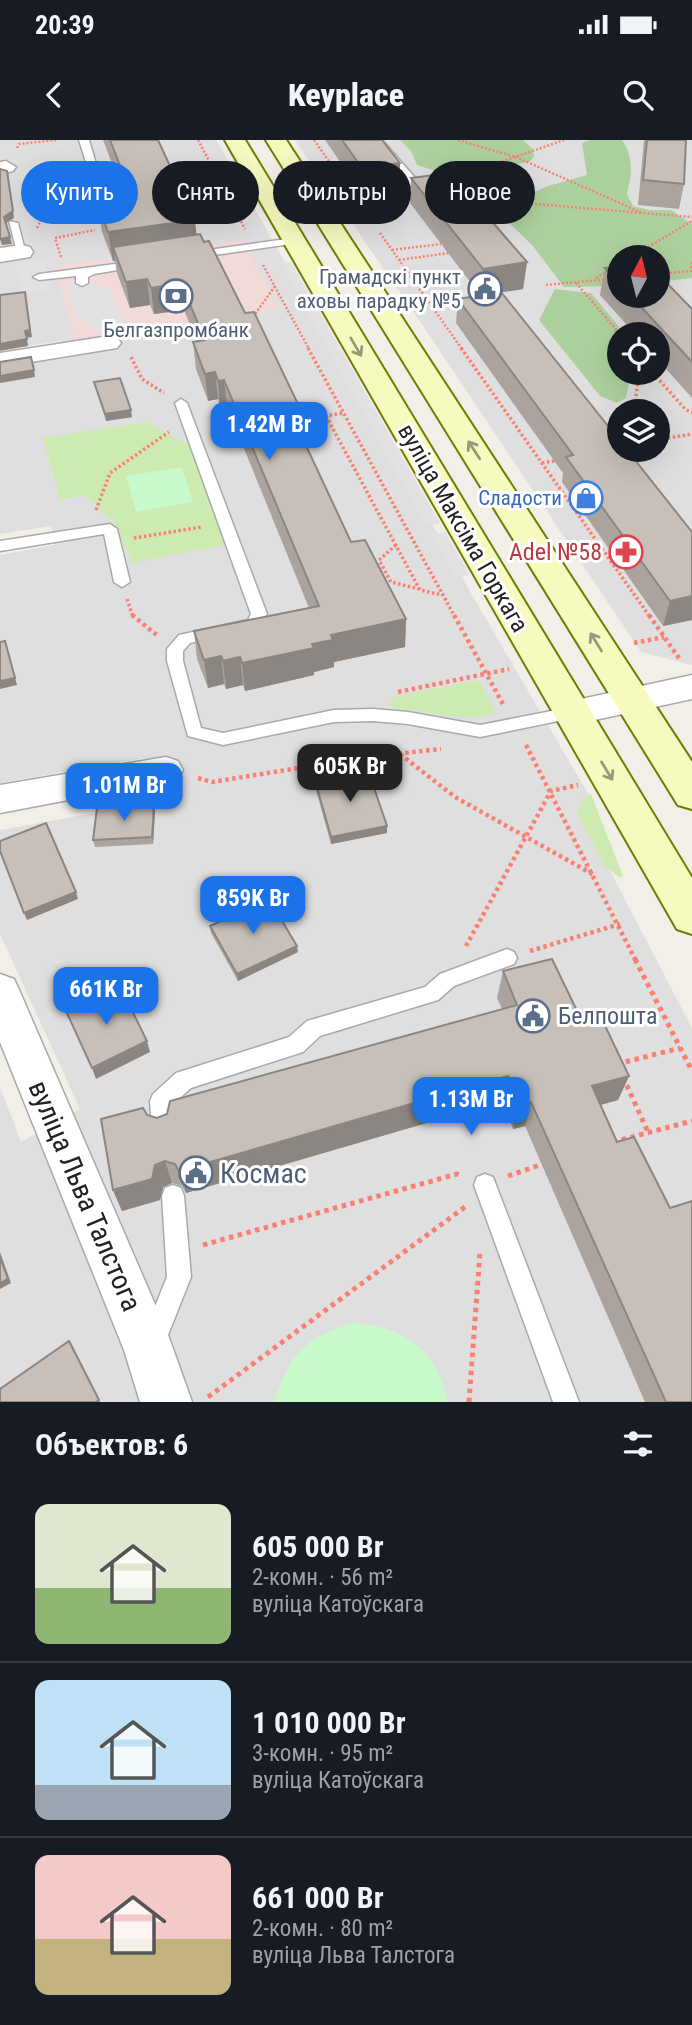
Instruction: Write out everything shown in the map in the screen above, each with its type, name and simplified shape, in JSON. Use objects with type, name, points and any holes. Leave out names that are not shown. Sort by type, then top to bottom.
[{"type":"main road","name":"вуліца Максіма Горкага","points":[[235,140],[692,916]]},
{"type":"main road","name":"вуліца Максіма Горкага","points":[[276,140],[289,161]]},
{"type":"main road","name":"вуліца Максіма Горкага","points":[[329,224],[692,794]]},
{"type":"street","points":[[0,255],[22,252]]},
{"type":"street","points":[[0,360],[116,347]]},
{"type":"street","points":[[572,713],[632,700],[690,678]]},
{"type":"street","points":[[0,799],[166,770]]},
{"type":"street","name":"вуліца Льва Талстога","points":[[0,992],[149,1350],[166,1402]]},
{"type":"lane","points":[[84,140],[91,161]]},
{"type":"lane","points":[[377,140],[420,190]]},
{"type":"lane","points":[[13,223],[22,252]]},
{"type":"lane","points":[[186,257],[294,241]]},
{"type":"lane","points":[[39,277],[145,262]]},
{"type":"lane","points":[[82,282],[82,275],[91,271]]},
{"type":"lane","points":[[183,408],[258,614],[253,624],[185,639],[175,649],[175,661],[194,732],[223,738],[334,716],[373,715],[408,718],[480,731],[572,713]]},
{"type":"lane","points":[[0,546],[110,528],[122,582]]},
{"type":"lane","points":[[163,1128],[161,1101],[184,1080],[296,1045],[314,1028],[431,994],[447,980],[507,958]]},
{"type":"lane","points":[[485,1185],[566,1402]]},
{"type":"lane","points":[[149,1350],[179,1278],[173,1196]]},
{"type":"path","points":[[19,144],[56,140]]},
{"type":"path","points":[[198,140],[209,161]]},
{"type":"path","points":[[314,140],[329,161]]},
{"type":"path","points":[[458,140],[516,157],[642,213]]},
{"type":"path","points":[[420,190],[564,140]]},
{"type":"path","points":[[3,167],[21,165]]},
{"type":"path","points":[[535,204],[692,219]]},
{"type":"path","points":[[650,245],[692,219]]},
{"type":"path","points":[[242,224],[510,717]]},
{"type":"path","points":[[373,224],[664,637],[690,678]]},
{"type":"path","points":[[392,250],[441,244]]},
{"type":"path","points":[[399,260],[448,253]]},
{"type":"path","points":[[670,273],[691,271],[692,262]]},
{"type":"path","points":[[593,280],[607,272]]},
{"type":"path","points":[[546,285],[607,279]]},
{"type":"path","points":[[575,282],[610,322]]},
{"type":"path","points":[[251,318],[275,286]]},
{"type":"path","points":[[136,338],[200,327]]},
{"type":"path","points":[[90,532],[110,473],[169,432],[183,408],[142,379],[116,347]]},
{"type":"path","points":[[663,385],[685,410],[692,412]]},
{"type":"path","points":[[293,421],[344,413]]},
{"type":"path","points":[[326,416],[420,590]]},
{"type":"path","points":[[670,438],[692,434]]},
{"type":"path","points":[[542,463],[568,458]]},
{"type":"path","points":[[113,541],[227,523]]},
{"type":"path","points":[[396,545],[379,560],[391,582],[443,595]]},
{"type":"path","points":[[122,582],[133,618],[175,649]]},
{"type":"path","points":[[623,645],[664,637]]},
{"type":"path","points":[[486,674],[511,668]]},
{"type":"path","points":[[523,740],[595,876],[692,1071]]},
{"type":"path","points":[[166,770],[212,782],[400,753],[451,748]]},
{"type":"path","points":[[400,753],[455,797],[595,876]]},
{"type":"path","points":[[447,980],[551,791],[589,782]]},
{"type":"path","points":[[550,945],[620,925]]},
{"type":"path","points":[[648,1132],[613,1065],[680,1048]]},
{"type":"path","points":[[610,1143],[692,1121]]},
{"type":"path","points":[[177,1252],[457,1174],[485,1185],[484,1193],[202,1402]]},
{"type":"path","points":[[469,1402],[480,1249]]},
{"type":"shaded area","points":[[0,140],[216,140],[228,161],[152,161],[152,224],[259,224],[259,216],[468,588],[594,804],[609,869],[692,1028],[692,1402],[0,1402],[0,1087],[21,1142],[80,1109],[0,934],[0,830],[152,803],[144,758],[0,783],[0,555],[55,545],[51,526],[0,534],[0,366],[64,355],[62,341],[0,350]]},
{"type":"shaded area","points":[[295,140],[692,140],[692,665],[641,652],[353,224],[411,224],[411,161],[309,161]]},
{"type":"shaded area","points":[[214,142],[225,161],[213,161],[203,143]]},
{"type":"shaded area","points":[[243,240],[279,309],[75,339],[54,266]]},
{"type":"shaded area","points":[[45,261],[52,289],[21,292],[16,264]]},
{"type":"shaded area","points":[[291,262],[440,523],[426,526],[280,263]]},
{"type":"shaded area","points":[[93,281],[95,287],[109,287],[125,327],[98,332],[74,315],[66,284]]},
{"type":"shaded area","points":[[445,532],[470,575],[456,578],[431,535]]},
{"type":"green space","points":[[400,140],[523,140],[533,149],[534,157],[530,161],[425,161],[425,167],[417,165],[411,151]]},
{"type":"green space","points":[[590,140],[622,140],[630,159],[631,173],[627,194],[633,206],[649,210],[671,210],[692,224],[692,278],[670,281],[670,245],[607,245],[607,286],[564,287],[532,245],[510,224],[535,224],[535,192],[587,175],[582,143]]},
{"type":"green space","points":[[555,289],[591,293],[615,322],[607,322],[607,385],[629,385],[626,398],[607,399],[600,396],[539,320]]},
{"type":"green space","points":[[147,422],[190,446],[228,544],[132,563],[114,522],[85,496],[60,499],[43,438]]},
{"type":"green space","points":[[182,467],[193,502],[136,512],[126,476]]},
{"type":"green space","points":[[480,682],[496,712],[461,717],[395,708],[389,704],[393,697]]},
{"type":"green space","points":[[591,794],[623,876],[619,877],[604,865],[577,813],[586,795]]},
{"type":"green space","points":[[354,1323],[389,1330],[416,1344],[435,1368],[448,1402],[274,1402],[286,1371],[302,1349],[323,1334]]},
{"type":"building","points":[[110,140],[158,140],[168,161],[152,161],[152,224],[166,224],[108,232],[105,224],[138,224],[138,161],[118,161]]},
{"type":"building","points":[[342,140],[382,140],[398,161],[357,161]]},
{"type":"building","points":[[647,140],[686,140],[684,184],[643,180]]},
{"type":"building","points":[[0,169],[7,171],[13,211],[4,217],[10,237],[0,239]]},
{"type":"building","points":[[425,176],[425,196],[411,178]]},
{"type":"building","points":[[447,224],[494,224],[527,262],[483,269]]},
{"type":"building","points":[[200,234],[204,242],[209,241],[245,313],[254,312],[306,421],[295,422],[351,542],[365,540],[406,619],[331,635],[333,640],[312,644],[314,648],[242,663],[240,657],[223,661],[221,656],[204,660],[194,631],[319,606],[224,380],[218,381],[215,372],[205,374],[193,342],[205,340],[181,283],[151,288],[147,279],[126,282],[113,247]]},
{"type":"building","points":[[670,286],[692,309],[692,362],[670,338],[670,322],[655,322],[642,308],[670,308]]},
{"type":"building","points":[[25,292],[30,330],[25,331],[27,339],[0,344],[0,295]]},
{"type":"building","points":[[501,292],[607,425],[607,462],[637,462],[692,532],[692,596],[670,601],[566,457],[573,455],[458,299]]},
{"type":"building","points":[[31,357],[34,370],[0,376],[0,362]]},
{"type":"building","points":[[120,378],[131,410],[105,414],[94,382]]},
{"type":"building","points":[[5,641],[15,678],[0,681],[0,642]]},
{"type":"building","points":[[368,770],[387,826],[331,837],[315,780]]},
{"type":"building","points":[[154,805],[152,837],[93,840],[97,808]]},
{"type":"building","points":[[46,823],[76,892],[24,913],[0,851],[0,841]]},
{"type":"building","points":[[269,899],[297,946],[237,974],[210,926]]},
{"type":"building","points":[[552,959],[581,1019],[599,1013],[629,1076],[592,1086],[617,1142],[634,1137],[670,1208],[692,1201],[692,1402],[666,1402],[531,1102],[520,1106],[508,1076],[179,1171],[175,1164],[165,1161],[155,1165],[152,1179],[113,1190],[101,1119],[143,1108],[147,1115],[157,1118],[167,1114],[170,1101],[517,1005],[503,971]]},
{"type":"building","points":[[120,986],[147,1041],[92,1068],[66,1011]]},
{"type":"building","points":[[0,1257],[8,1279],[0,1283]]},
{"type":"building","points":[[69,1341],[99,1400],[0,1402],[0,1389]]},
{"type":"place","name":"Грамадскі пункт аховы парадку №5","points":[[485,289]]},
{"type":"place","name":"Белгазпромбанк","points":[[176,296]]},
{"type":"place","name":"Сладости","points":[[586,498]]},
{"type":"place","name":"Adel №58","points":[[626,552]]},
{"type":"place","name":"Белпошта","points":[[533,1016]]},
{"type":"place","name":"Космас","points":[[196,1173]]}]
